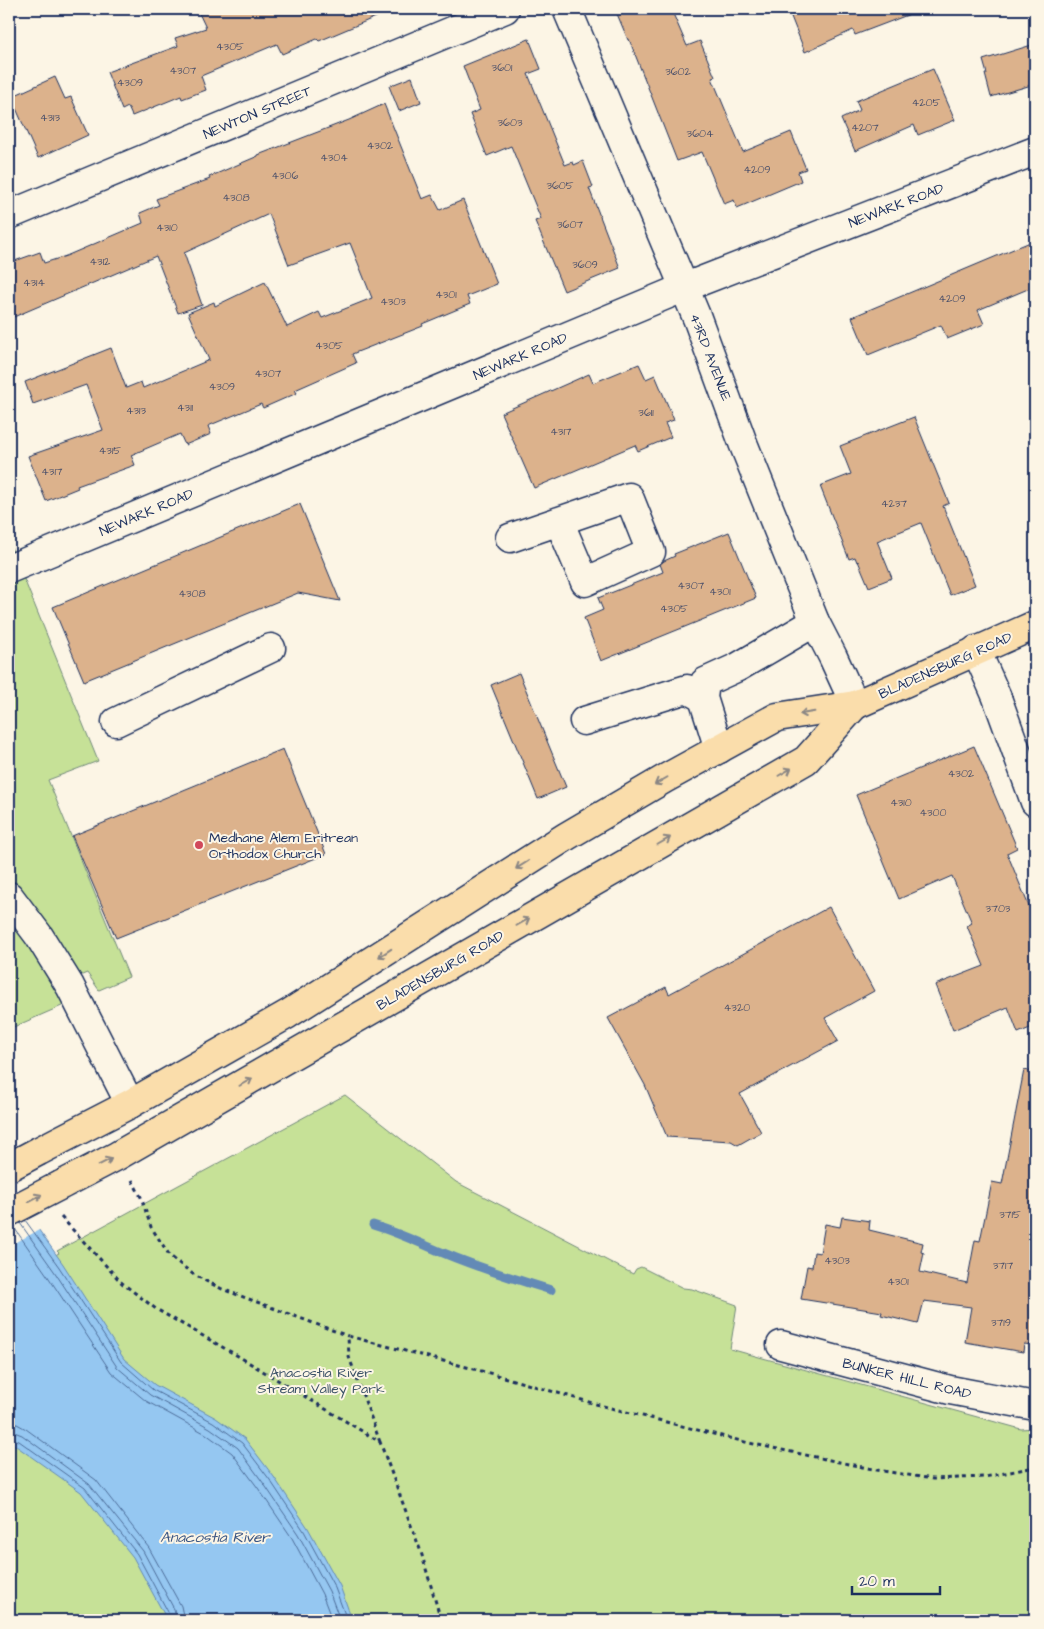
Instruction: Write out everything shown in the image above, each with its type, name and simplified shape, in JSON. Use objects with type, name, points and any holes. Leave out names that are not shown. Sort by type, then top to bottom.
[{"type":"main road","name":"BLADENSBURG ROAD","points":[[9,1167],[130,1104],[288,1014],[567,836],[666,778],[777,717],[855,705],[1035,625]]},
{"type":"main road","name":"BLADENSBURG ROAD","points":[[9,1212],[117,1156],[806,760],[855,705]]},
{"type":"street","name":"NEWTON STREET","points":[[9,215],[505,9]]},
{"type":"street","name":"43RD AVENUE","points":[[567,9],[697,318],[743,443],[815,622],[855,705]]},
{"type":"street","name":"NEWARK ROAD","points":[[9,569],[683,288],[1035,151]]},
{"type":"street","points":[[510,538],[559,521]]},
{"type":"street","points":[[719,749],[703,698],[705,682],[738,667],[815,622]]},
{"type":"street","points":[[116,722],[271,648]]},
{"type":"street","points":[[976,650],[996,695],[1035,802]]},
{"type":"street","points":[[584,721],[687,689],[703,698]]},
{"type":"street","points":[[9,896],[39,936],[70,986],[130,1104]]},
{"type":"street","name":"BUNKER HILL ROAD","points":[[780,1345],[950,1390],[1035,1406]]},
{"type":"path","points":[[117,1156],[141,1197],[156,1235],[170,1256],[194,1275],[222,1289],[348,1336],[599,1405],[749,1443],[877,1470],[933,1479],[985,1478],[1035,1467]]},
{"type":"path","points":[[58,1213],[122,1284],[156,1309],[380,1442]]},
{"type":"path","points":[[348,1336],[349,1357],[421,1552],[441,1620]]},
{"type":"green space","points":[[9,542],[98,761],[48,780],[129,977],[99,990],[87,973],[55,986],[64,1005],[9,1029]]},
{"type":"green space","name":"Anacostia River Stream Valley Park","points":[[345,1095],[456,1182],[633,1274],[636,1269],[641,1267],[683,1288],[692,1289],[737,1305],[730,1349],[1021,1429],[1035,1428],[1035,1620],[9,1620],[9,1280],[59,1253],[57,1251]]},
{"type":"water","name":"Anacostia River","points":[[9,1188],[63,1264],[124,1359],[155,1385],[216,1418],[245,1439],[274,1477],[308,1528],[340,1586],[352,1620],[165,1620],[164,1614],[133,1557],[81,1492],[9,1441]]},
{"type":"pier","points":[[9,1186],[41,1229],[9,1246]]},
{"type":"building","points":[[197,9],[395,9],[319,41],[317,39],[282,54],[277,44],[201,76],[206,90],[182,99],[181,96],[132,116],[128,107],[122,110],[107,72],[178,46],[175,38],[206,28]]},
{"type":"building","points":[[615,9],[671,9],[687,46],[700,41],[715,77],[712,78],[743,152],[791,132],[806,169],[798,172],[801,181],[737,208],[734,200],[724,204],[702,152],[677,161],[629,39]]},
{"type":"building","points":[[788,9],[917,9],[918,11],[855,35],[853,30],[805,52]]},
{"type":"building","points":[[529,39],[541,69],[528,74],[565,165],[573,162],[574,165],[583,161],[593,187],[589,188],[620,268],[564,291],[535,221],[541,219],[511,146],[487,156],[470,114],[480,110],[463,66]]},
{"type":"building","points":[[1035,44],[1035,84],[991,97],[983,60]]},
{"type":"building","points":[[933,69],[955,120],[918,135],[914,125],[855,151],[841,119],[860,110],[856,101]]},
{"type":"building","points":[[55,77],[65,99],[71,97],[88,135],[38,158],[11,97]]},
{"type":"building","points":[[412,77],[421,102],[399,111],[389,86]]},
{"type":"building","points":[[384,104],[422,199],[432,195],[440,210],[463,200],[497,284],[467,296],[470,304],[422,324],[423,326],[352,354],[356,363],[295,390],[297,393],[263,408],[261,404],[208,426],[211,434],[185,445],[180,434],[131,455],[135,465],[77,486],[78,488],[46,501],[28,456],[103,430],[86,385],[33,404],[25,382],[111,348],[126,388],[141,382],[143,388],[209,360],[188,313],[214,302],[215,306],[265,282],[287,327],[319,312],[322,318],[372,298],[350,243],[289,265],[269,214],[184,253],[202,305],[178,313],[156,256],[9,319],[9,263],[40,252],[44,263],[66,256],[143,223],[140,213],[159,205],[156,199],[210,179],[209,177],[258,155],[349,120]]},
{"type":"building","points":[[1035,240],[1035,286],[978,310],[984,324],[947,339],[941,325],[868,355],[852,317]]},
{"type":"building","points":[[639,364],[646,379],[655,375],[674,420],[665,423],[671,437],[638,451],[635,445],[534,488],[501,413],[589,374],[593,383]]},
{"type":"building","points":[[914,417],[949,503],[943,506],[975,585],[950,595],[921,523],[877,541],[892,578],[869,587],[858,561],[855,557],[849,559],[820,486],[851,474],[840,446]]},
{"type":"building","points":[[300,504],[340,601],[298,593],[84,681],[53,607]]},
{"type":"building","points":[[729,532],[756,598],[601,661],[584,618],[603,610],[598,598],[663,572],[660,564],[675,556],[674,554]]},
{"type":"building","points":[[519,673],[566,787],[538,799],[491,685]]},
{"type":"building","points":[[974,746],[1017,848],[1007,853],[1035,921],[1035,1026],[1018,1033],[1008,1007],[953,1030],[935,985],[984,966],[967,926],[972,923],[952,876],[899,899],[856,795]]},
{"type":"building","name":"Medhane Alem Eritrean Orthodox Church","points":[[283,749],[326,854],[116,938],[72,836]]},
{"type":"building","points":[[829,907],[874,991],[825,1018],[838,1041],[740,1094],[761,1132],[738,1145],[731,1141],[667,1137],[645,1085],[608,1018],[666,987],[669,994]]},
{"type":"building","points":[[1024,1070],[1035,1072],[1035,1300],[1032,1321],[1035,1322],[1035,1325],[1032,1345],[1024,1344],[1023,1352],[965,1342],[971,1307],[924,1301],[918,1324],[881,1315],[882,1312],[801,1299],[807,1266],[812,1267],[814,1252],[820,1253],[825,1224],[840,1227],[842,1217],[870,1221],[869,1230],[923,1243],[921,1252],[924,1253],[920,1272],[967,1283],[975,1240],[980,1241],[992,1182],[1002,1184]]},
{"type":"waterway","points":[[373,1225],[468,1263],[551,1290]]},
{"type":"place","name":"Medhane Alem Eritrean Orthodox Church","points":[[199,845]]}]
